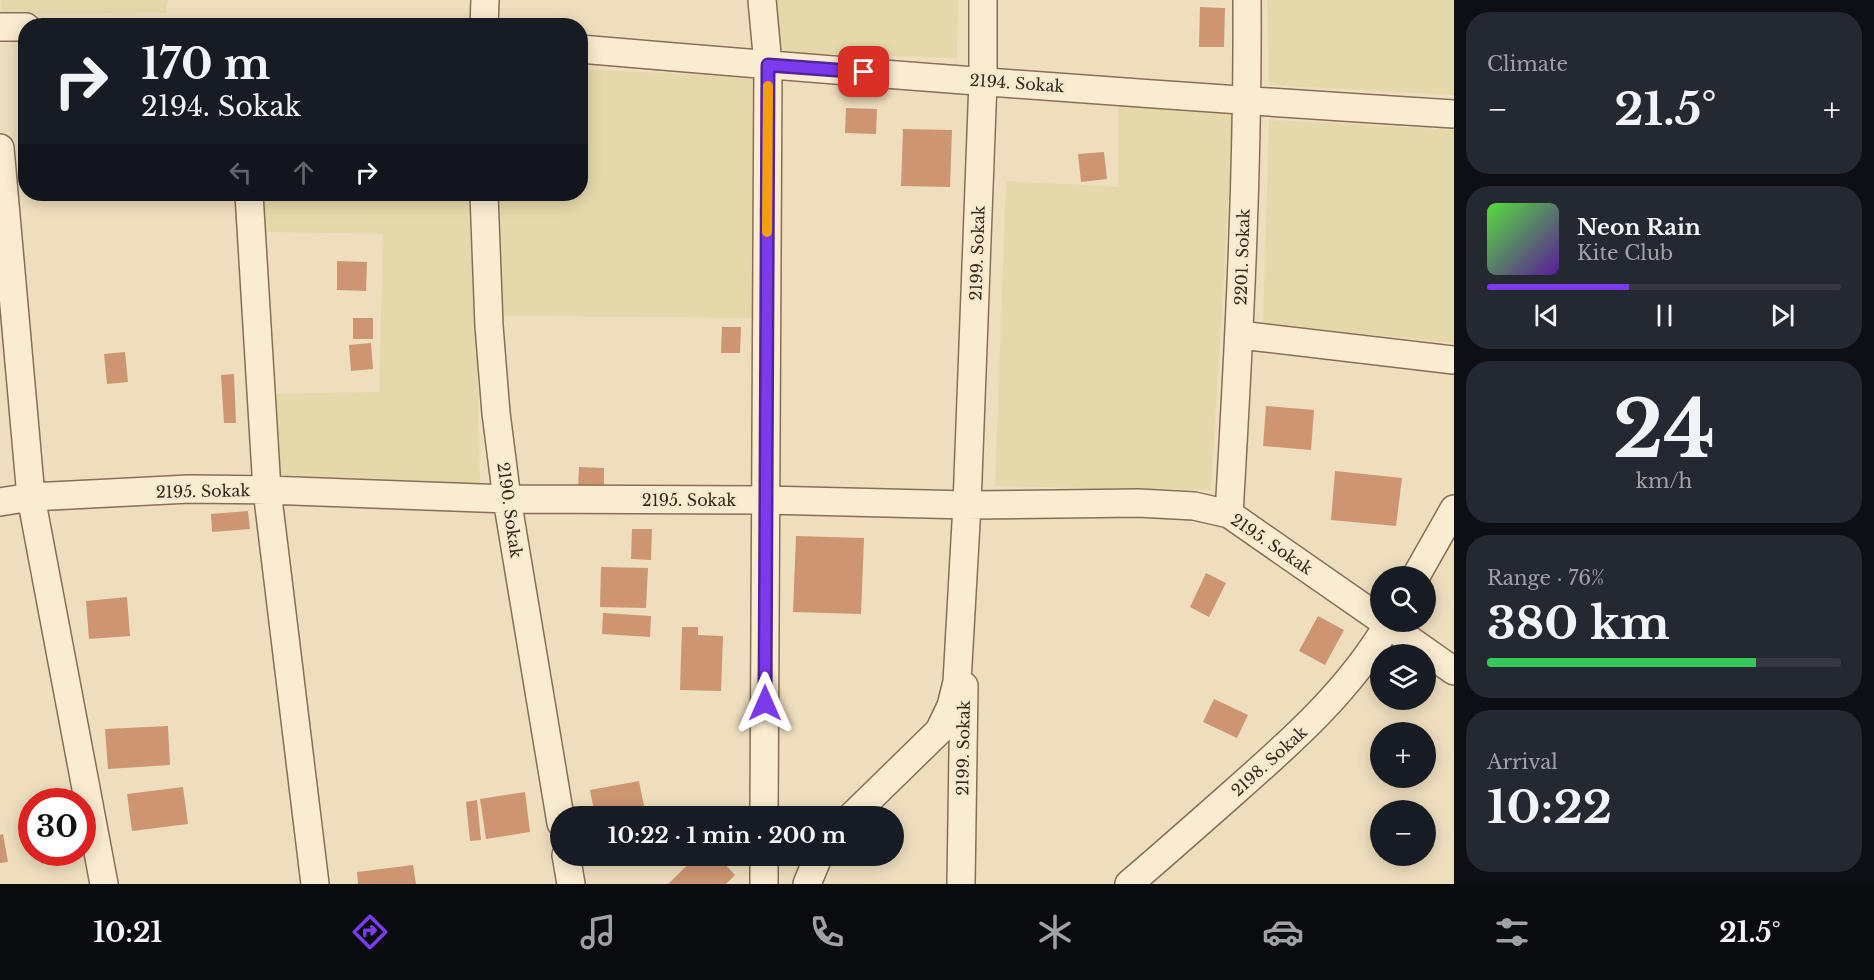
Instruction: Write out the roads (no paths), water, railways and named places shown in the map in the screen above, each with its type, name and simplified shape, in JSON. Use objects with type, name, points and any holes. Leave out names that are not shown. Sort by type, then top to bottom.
[{"type":"street","points":[[484,18],[485,0]]},
{"type":"street","points":[[762,0],[768,65],[764,806]]},
{"type":"street","name":"2199. Sokak","points":[[862,806],[939,731],[951,706],[957,682],[967,505],[983,81],[983,0]]},
{"type":"street","name":"2201. Sokak","points":[[1229,514],[1240,335],[1248,101],[1247,0]]},
{"type":"street","points":[[0,27],[18,27]]},
{"type":"street","name":"2194. Sokak","points":[[588,50],[1248,101],[1454,114]]},
{"type":"street","points":[[0,148],[31,496],[104,884]]},
{"type":"street","points":[[249,201],[267,490],[315,884]]},
{"type":"street","name":"2190. Sokak","points":[[484,201],[489,326],[496,413],[507,499],[558,806]]},
{"type":"street","points":[[1240,335],[1454,360]]},
{"type":"street","name":"2195. Sokak","points":[[0,502],[31,496],[189,489],[507,499],[766,500],[967,505],[1138,503],[1194,506],[1229,514],[1370,611]]},
{"type":"street","name":"2199. Sokak","points":[[961,884],[967,505]]},
{"type":"street","points":[[1422,566],[1454,508]]},
{"type":"street","name":"2198. Sokak","points":[[1129,884],[1310,724],[1358,668],[1379,632]]},
{"type":"street","name":"2195. Sokak","points":[[1400,632],[1454,671]]},
{"type":"street","points":[[568,866],[571,884]]},
{"type":"street","points":[[764,866],[764,884]]},
{"type":"street","points":[[807,884],[814,866]]}]
